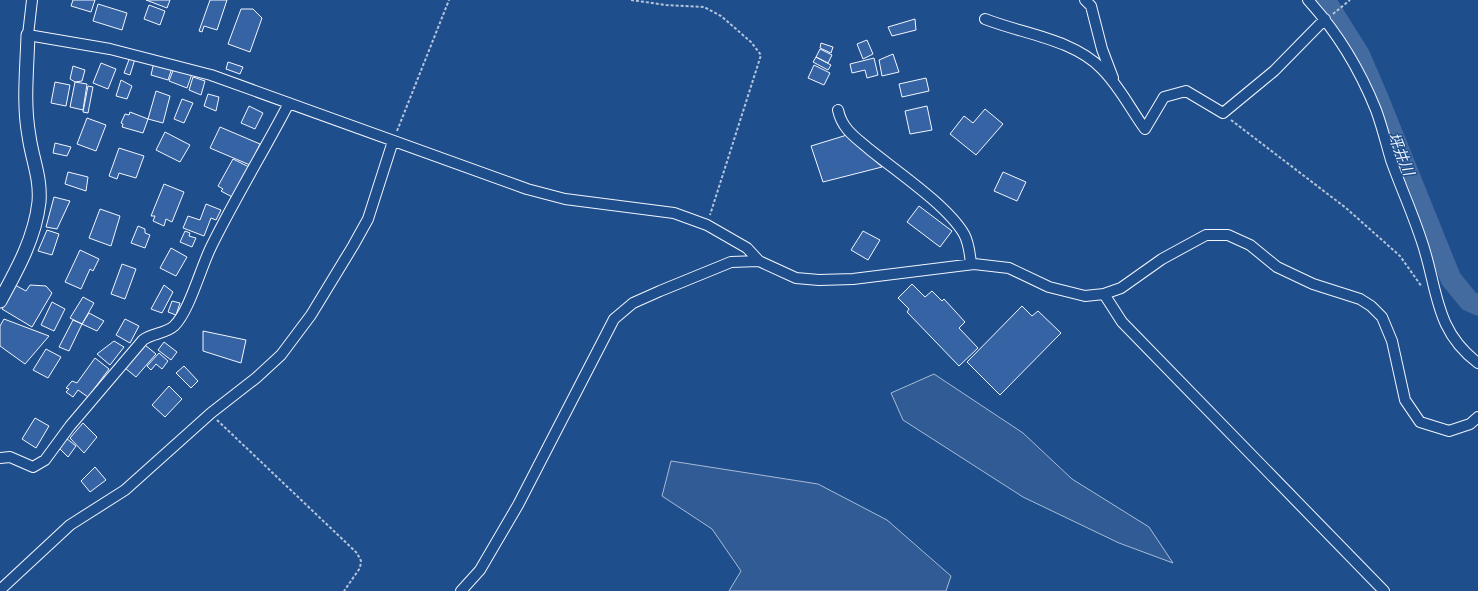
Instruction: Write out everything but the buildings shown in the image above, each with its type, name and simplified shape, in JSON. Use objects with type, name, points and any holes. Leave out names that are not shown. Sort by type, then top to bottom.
[{"type":"street","points":[[0,301],[25,254],[39,202],[38,173],[29,137],[26,101],[28,35],[32,0]]},
{"type":"street","points":[[1086,0],[1091,6],[1102,49],[1115,85]]},
{"type":"street","points":[[1308,0],[1325,19],[1359,71],[1376,111],[1391,160],[1422,243],[1438,309],[1452,337],[1478,363]]},
{"type":"street","points":[[985,19],[1075,50],[1085,55],[1102,69],[1146,129],[1164,97],[1186,90],[1223,113],[1274,71],[1325,19]]},
{"type":"street","points":[[28,35],[110,49],[211,75],[527,189],[565,199],[674,213],[707,225],[747,248],[759,261],[796,278],[819,280],[853,279],[971,264],[1009,268],[1049,287],[1085,296],[1104,294],[1121,288],[1162,259],[1206,234],[1228,235],[1250,245],[1277,267],[1313,284],[1360,299],[1371,306],[1382,317],[1392,340],[1405,400],[1420,422],[1450,431],[1470,424],[1478,417]]},
{"type":"street","points":[[0,458],[10,457],[33,467],[45,460],[70,426],[143,340],[149,336],[168,330],[179,320],[195,288],[210,248],[289,103]]},
{"type":"street","points":[[838,110],[847,131],[918,188],[952,219],[967,240],[971,264]]},
{"type":"street","points":[[0,590],[70,525],[125,490],[211,413],[256,378],[281,355],[311,315],[368,219],[393,141]]},
{"type":"street","points":[[461,591],[480,570],[518,505],[614,319],[633,303],[731,262],[759,261]]},
{"type":"street","points":[[1104,294],[1122,322],[1384,591]]},
{"type":"path","points":[[393,141],[449,0]]},
{"type":"path","points":[[631,0],[666,5],[704,6],[721,16],[751,42],[761,55],[707,225]]},
{"type":"path","points":[[1325,19],[1350,0]]},
{"type":"path","points":[[1223,113],[1346,208],[1400,256],[1426,291]]},
{"type":"path","points":[[211,413],[357,553],[361,561],[360,568],[344,591]]},
{"type":"shaded area","points":[[934,374],[1023,433],[1072,479],[1149,527],[1173,563],[1119,543],[1023,497],[903,420],[891,393]]},
{"type":"shaded area","points":[[671,461],[818,484],[887,520],[951,576],[946,591],[729,591],[741,571],[712,529],[662,496]]},
{"type":"waterway","name":"坪井川","points":[[1325,0],[1359,54],[1451,279],[1469,301],[1478,305]]}]
